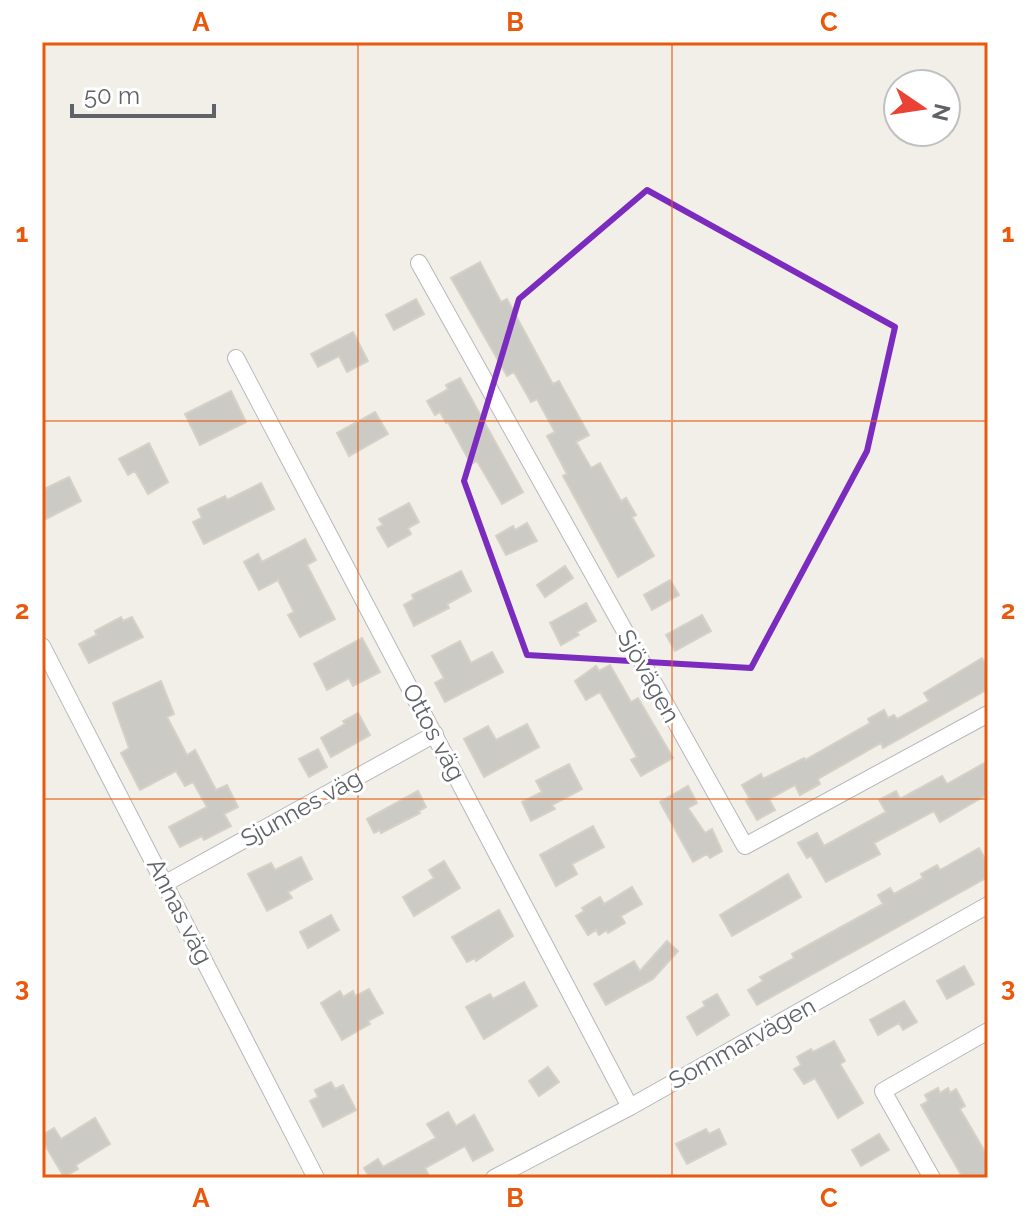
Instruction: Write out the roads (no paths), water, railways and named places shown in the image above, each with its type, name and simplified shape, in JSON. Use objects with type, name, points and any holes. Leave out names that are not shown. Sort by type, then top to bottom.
[{"type":"street","name":"Sjövägen","points":[[419,263],[745,846],[988,714]]},
{"type":"street","name":"Ottos väg","points":[[236,358],[630,1107]]},
{"type":"street","name":"Annas väg","points":[[42,646],[316,1178]]},
{"type":"street","name":"Sjunnes väg","points":[[166,883],[435,734]]},
{"type":"street","name":"Sommarvägen","points":[[494,1178],[630,1107],[988,905]]},
{"type":"street","points":[[932,1178],[883,1091],[988,1031]]}]
